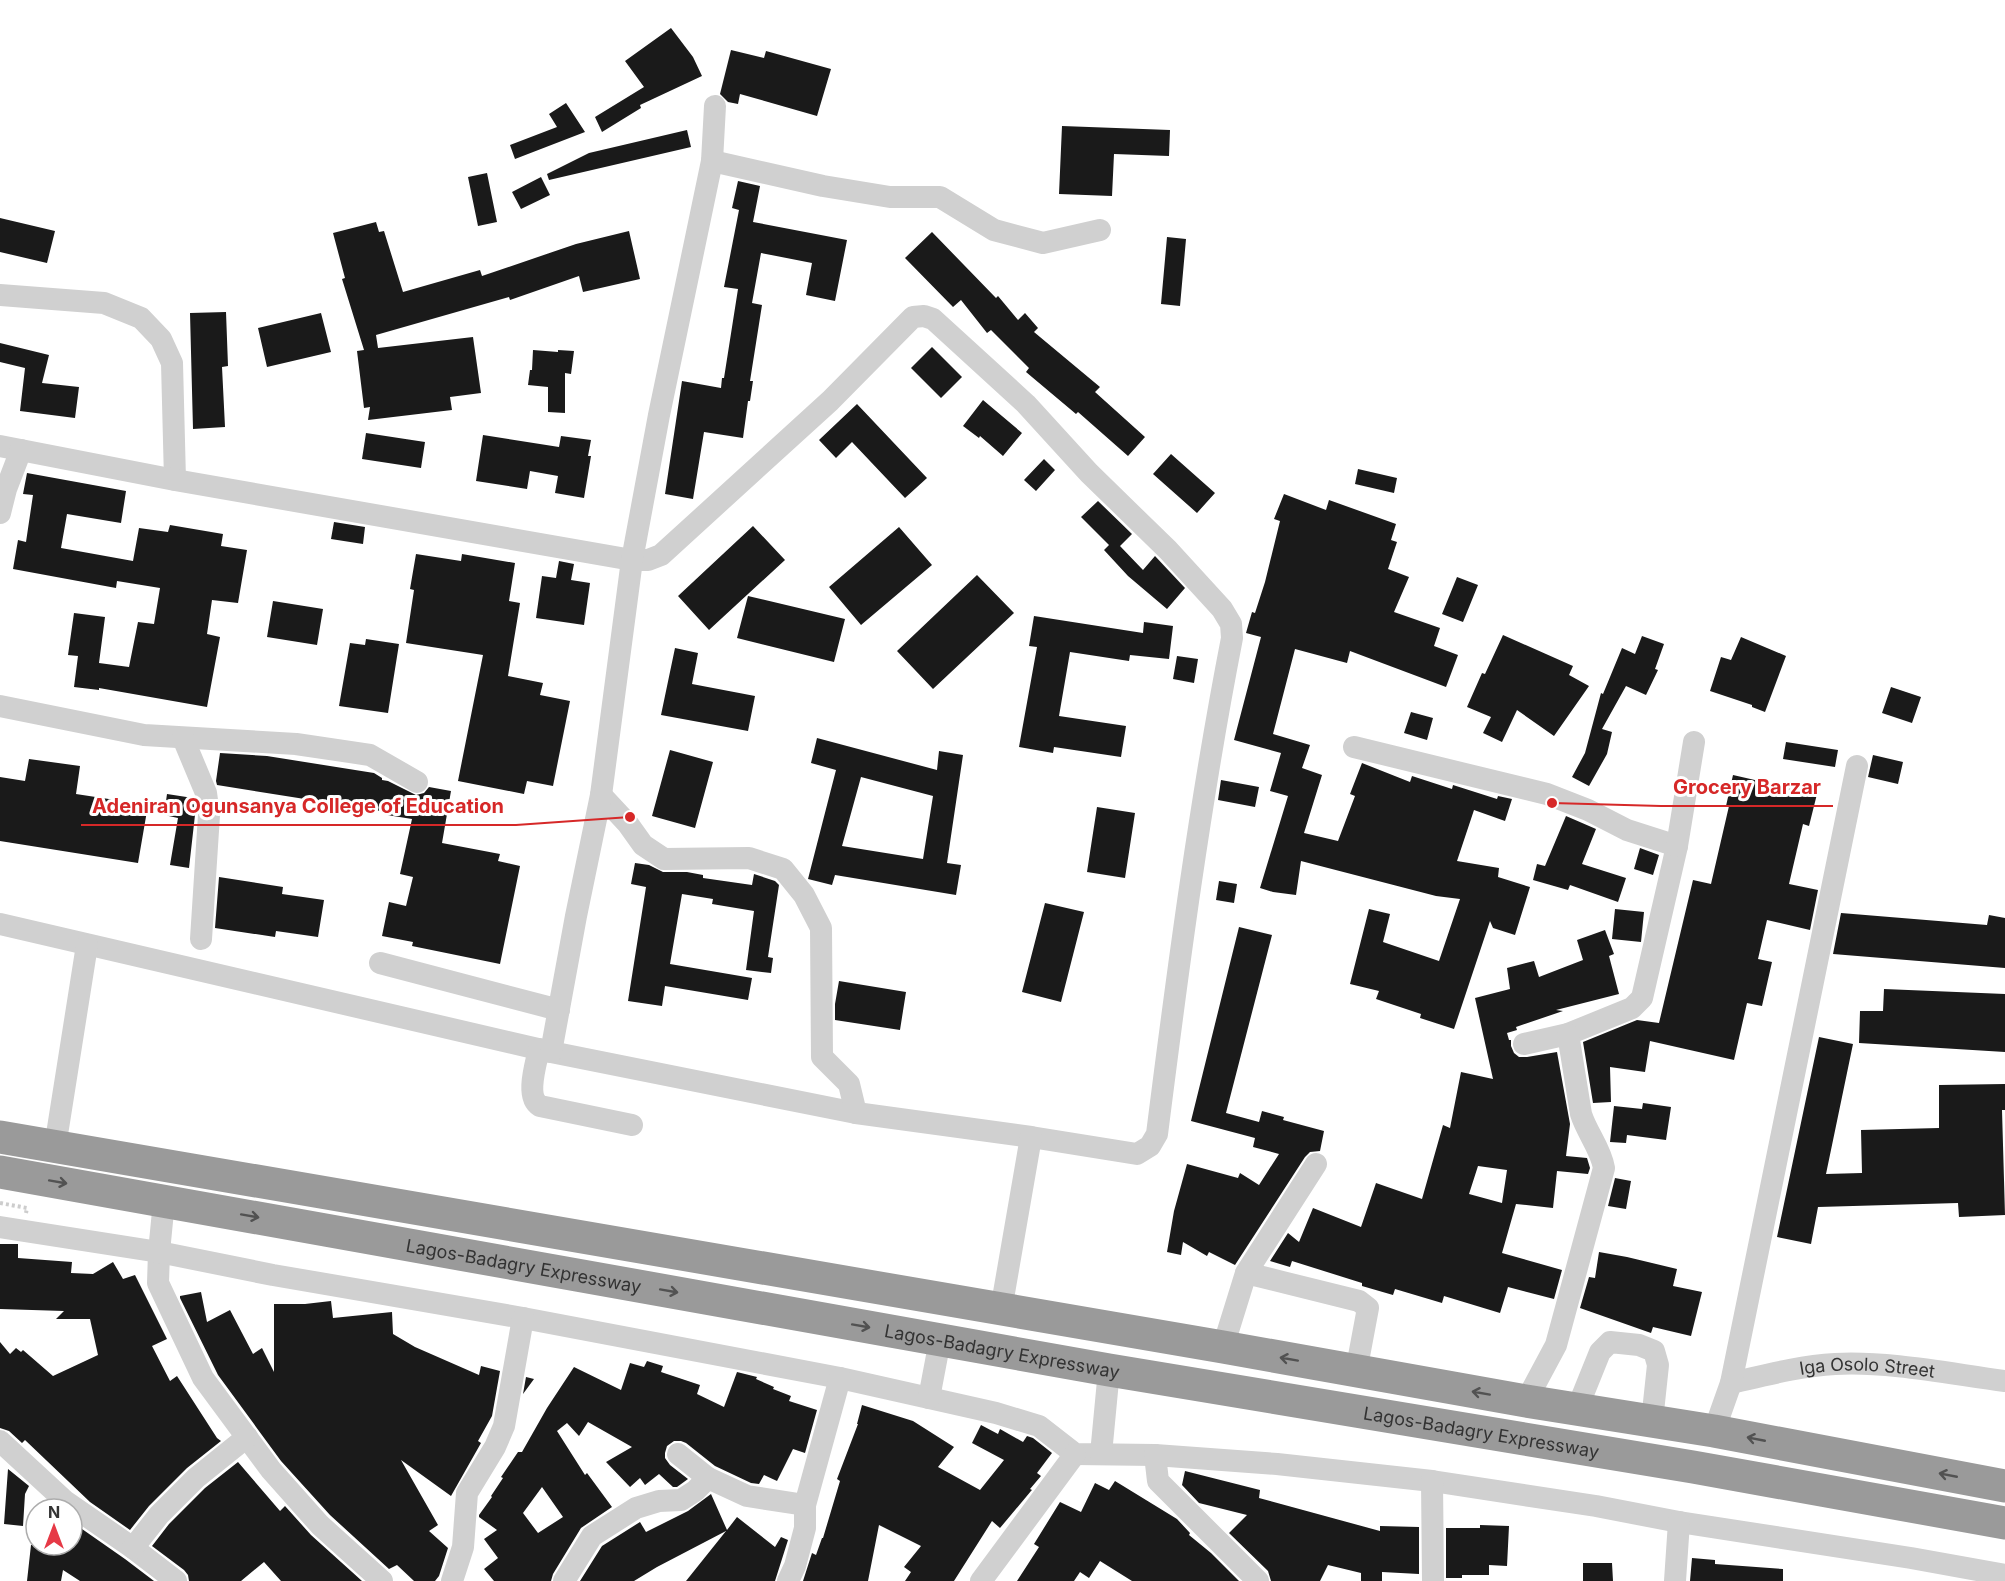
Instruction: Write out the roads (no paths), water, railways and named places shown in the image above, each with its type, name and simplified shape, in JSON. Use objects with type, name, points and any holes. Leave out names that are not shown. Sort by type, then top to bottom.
[{"type":"highway","name":"Lagos-Badagry Expressway","points":[[0,1137],[1223,1347],[1356,1372],[1714,1431],[2005,1486]]},
{"type":"highway","name":"Lagos-Badagry Expressway","points":[[0,1172],[1109,1370],[1693,1467],[2005,1523]]},
{"type":"street","points":[[632,1125],[540,1106],[534,1102],[531,1094],[559,1010],[601,795],[632,560],[659,415],[712,161],[715,106]]},
{"type":"street","points":[[712,161],[823,186],[890,197],[940,197],[993,230],[1043,243],[1100,230]]},
{"type":"street","points":[[0,295],[104,303],[141,318],[148,325],[161,339],[172,363],[176,480]]},
{"type":"street","points":[[0,513],[6,489],[10,448],[176,480],[632,560],[648,560],[661,555],[830,401],[913,318],[924,316],[933,319],[1026,404],[1089,473],[1168,550],[1222,609],[1231,624],[1232,638],[1208,765],[1156,1134],[1150,1146],[1137,1154],[856,1113],[545,1051],[0,924]]},
{"type":"street","points":[[0,706],[144,735],[296,744],[370,755],[417,782]]},
{"type":"street","points":[[183,738],[206,793],[209,815],[201,939]]},
{"type":"street","points":[[1524,1044],[1568,1034],[1632,1008],[1642,998],[1677,846],[1694,742]]},
{"type":"street","points":[[1354,747],[1547,794],[1588,810],[1627,830],[1677,846]]},
{"type":"street","points":[[1714,1431],[1731,1383],[1857,766]]},
{"type":"street","points":[[601,795],[628,824],[643,845],[664,859],[749,858],[783,869],[804,895],[821,928],[822,1057],[849,1084],[856,1113]]},
{"type":"street","points":[[55,1147],[87,945]]},
{"type":"street","points":[[380,963],[559,1010]]},
{"type":"street","points":[[1526,1401],[1556,1345],[1604,1168],[1602,1157],[1581,1114],[1568,1034]]},
{"type":"street","points":[[1001,1310],[1031,1137]]},
{"type":"street","points":[[1223,1347],[1246,1273],[1316,1164]]},
{"type":"street","points":[[164,1201],[158,1283],[203,1378],[271,1470],[320,1525],[382,1581]]},
{"type":"street","points":[[0,1227],[159,1252],[840,1378],[1039,1425],[1075,1454],[1155,1455],[1277,1464],[1432,1481],[1596,1506],[1679,1522],[2005,1575]]},
{"type":"street","points":[[1246,1273],[1359,1301],[1368,1308],[1356,1372]]},
{"type":"street","points":[[452,1581],[463,1547],[467,1492],[495,1448],[504,1425],[523,1318]]},
{"type":"street","points":[[929,1398],[940,1340]]},
{"type":"street","points":[[1577,1409],[1600,1352],[1610,1342],[1639,1345],[1654,1351],[1658,1365],[1652,1421]]},
{"type":"street","name":"Iga Osolo Street","points":[[1731,1383],[1793,1369],[1836,1364],[1875,1365],[2005,1381]]},
{"type":"street","points":[[1101,1454],[1109,1370]]},
{"type":"street","points":[[788,1581],[795,1566],[805,1528],[805,1505],[840,1378]]},
{"type":"street","points":[[133,1548],[159,1515],[196,1478],[247,1437]]},
{"type":"street","points":[[0,1441],[65,1501],[176,1581]]},
{"type":"street","points":[[678,1454],[708,1478],[747,1496],[805,1505]]},
{"type":"street","points":[[981,1581],[1075,1454]]},
{"type":"street","points":[[1155,1455],[1158,1481],[1258,1581]]},
{"type":"street","points":[[564,1581],[592,1536],[636,1508],[658,1502],[681,1500],[695,1491],[708,1478]]},
{"type":"street","points":[[1432,1481],[1433,1581]]},
{"type":"street","points":[[1675,1581],[1679,1522]]},
{"type":"place","name":"Grocery Barzar","points":[[1552,803]]},
{"type":"place","name":"Adeniran Ogunsanya College of Education","points":[[630,817]]}]
